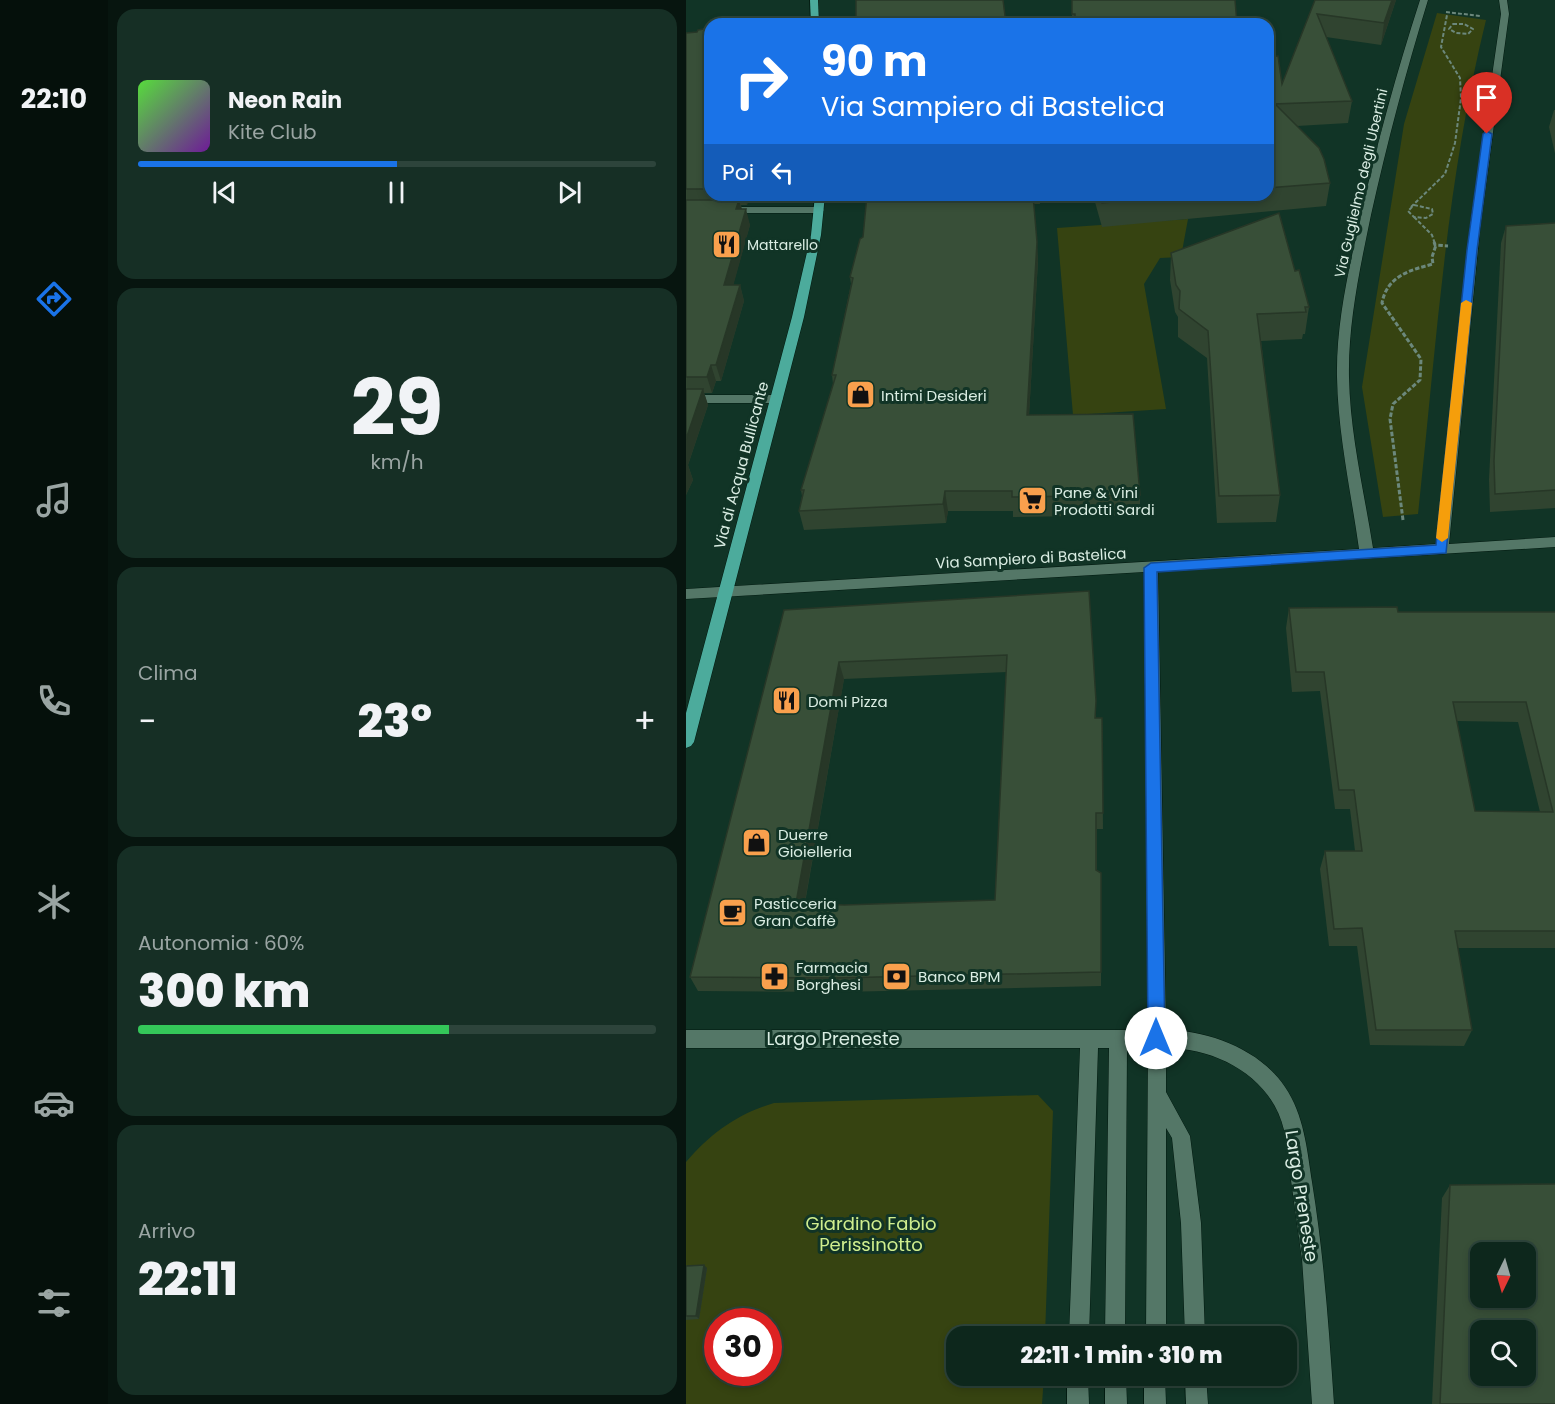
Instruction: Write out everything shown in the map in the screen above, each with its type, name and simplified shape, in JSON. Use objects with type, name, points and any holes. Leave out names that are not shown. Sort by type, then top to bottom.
[{"type":"main road","points":[[814,0],[815,18]]},
{"type":"main road","name":"Via di Acqua Bullicante","points":[[686,742],[806,284],[820,201]]},
{"type":"street","points":[[1442,549],[1472,250],[1504,20],[1503,0]]},
{"type":"street","name":"Via Guglielmo degli Ubertini","points":[[1367,554],[1346,405],[1344,353],[1356,261],[1364,224],[1388,120],[1423,4]]},
{"type":"street","points":[[686,210],[819,210]]},
{"type":"street","points":[[686,399],[777,399]]},
{"type":"street","name":"Via Sampiero di Bastelica","points":[[686,594],[1556,542]]},
{"type":"street","points":[[1151,568],[1157,1093],[1156,1326]]},
{"type":"street","points":[[1079,1326],[1089,1038]]},
{"type":"street","points":[[1115,1326],[1118,1038]]},
{"type":"street","name":"Largo Preneste","points":[[686,1039],[1156,1038],[1192,1041],[1232,1055],[1251,1065],[1266,1078],[1286,1107],[1294,1137],[1305,1198],[1316,1295],[1323,1404]]},
{"type":"street","points":[[1157,1093],[1181,1136],[1192,1223],[1195,1326]]},
{"type":"street","points":[[1078,1386],[1078,1404]]},
{"type":"street","points":[[1116,1386],[1116,1404]]},
{"type":"street","points":[[1155,1404],[1156,1386]]},
{"type":"street","points":[[1196,1386],[1197,1404]]},
{"type":"path","points":[[1423,4],[1448,12],[1504,20]]},
{"type":"path","points":[[1403,520],[1390,419],[1392,404],[1420,380],[1421,359],[1382,303],[1382,296],[1384,287],[1397,276],[1433,264],[1432,257],[1436,245],[1432,235],[1408,211],[1449,168],[1452,157],[1463,95],[1458,73],[1444,55],[1440,45],[1450,6]]},
{"type":"path","points":[[1445,27],[1460,23],[1473,29],[1471,33],[1461,34],[1453,32],[1449,27]]},
{"type":"path","points":[[1411,207],[1426,206],[1433,211],[1429,218],[1414,217]]},
{"type":"path","points":[[1436,245],[1472,250]]},
{"type":"green space","points":[[1437,13],[1486,20],[1472,81],[1452,204],[1418,514],[1383,517],[1362,387],[1404,124]]},
{"type":"green space","points":[[1188,219],[1181,257],[1160,258],[1144,284],[1166,409],[1073,415],[1057,228]]},
{"type":"green space","name":"Giardino Fabio Perissinotto","points":[[1038,1095],[1053,1111],[1045,1326],[946,1326],[946,1386],[1043,1386],[1042,1404],[686,1404],[686,1162],[715,1133],[736,1119],[774,1103]]},
{"type":"building","points":[[856,0],[1003,0],[1005,18],[856,18]]},
{"type":"building","points":[[1072,0],[1235,0],[1236,18],[1075,18],[1075,14],[1072,14]]},
{"type":"building","points":[[1315,0],[1392,0],[1384,23],[1317,14],[1352,101],[1275,104],[1319,148],[1330,183],[1274,188],[1274,56],[1278,56],[1282,84]]},
{"type":"building","points":[[704,29],[704,189],[686,189],[686,33]]},
{"type":"building","points":[[686,200],[739,201],[736,209],[746,209],[724,285],[740,285],[716,365],[711,365],[707,377],[686,377]]},
{"type":"building","points":[[866,201],[1034,201],[1037,242],[1027,415],[1133,414],[1140,495],[1012,497],[1012,491],[945,491],[943,504],[799,511],[804,490],[801,490],[836,375],[832,375],[853,278],[850,277],[860,239],[863,237]]},
{"type":"building","points":[[1101,201],[1125,201],[1102,203]]},
{"type":"building","points":[[1279,213],[1295,271],[1299,270],[1309,307],[1305,307],[1306,312],[1257,314],[1280,495],[1219,496],[1208,331],[1179,309],[1180,291],[1176,285],[1171,253]]},
{"type":"building","points":[[1556,223],[1556,490],[1495,494],[1494,461],[1506,226]]},
{"type":"building","points":[[686,389],[703,389],[686,439]]},
{"type":"building","points":[[1089,591],[1096,701],[1095,718],[1102,718],[1103,813],[1096,813],[1096,870],[1101,873],[1101,972],[834,978],[690,977],[784,610]],"holes":[[[1007,655],[995,900],[844,905],[796,903],[839,662]]]},
{"type":"building","points":[[1397,607],[1398,612],[1556,612],[1556,931],[1455,931],[1472,1030],[1376,1030],[1362,928],[1334,929],[1325,851],[1362,851],[1354,790],[1339,790],[1324,672],[1296,672],[1289,608]],"holes":[[[1453,702],[1526,702],[1553,812],[1475,811]]]},
{"type":"building","points":[[1556,1184],[1556,1404],[1440,1404],[1450,1185]]},
{"type":"building","points":[[704,1265],[696,1316],[686,1316],[686,1266]]},
{"type":"slow traffic","points":[[1442,538],[1466,303]]},
{"type":"place","name":"Mattarello","points":[[726,245]]},
{"type":"place","name":"Intimi Desideri","points":[[860,395]]},
{"type":"place","name":"Pane & Vini Prodotti Sardi","points":[[1033,501]]},
{"type":"place","name":"Domi Pizza","points":[[787,701]]},
{"type":"place","name":"Duerre Gioielleria","points":[[757,843]]},
{"type":"place","name":"Pasticceria Gran Caffè","points":[[733,912]]},
{"type":"place","name":"Farmacia Borghesi","points":[[775,976]]},
{"type":"place","name":"Banco BPM","points":[[897,976]]},
{"type":"route","points":[[1156,1038],[1151,568],[1442,549],[1443,518],[1472,250],[1487,134]]}]
